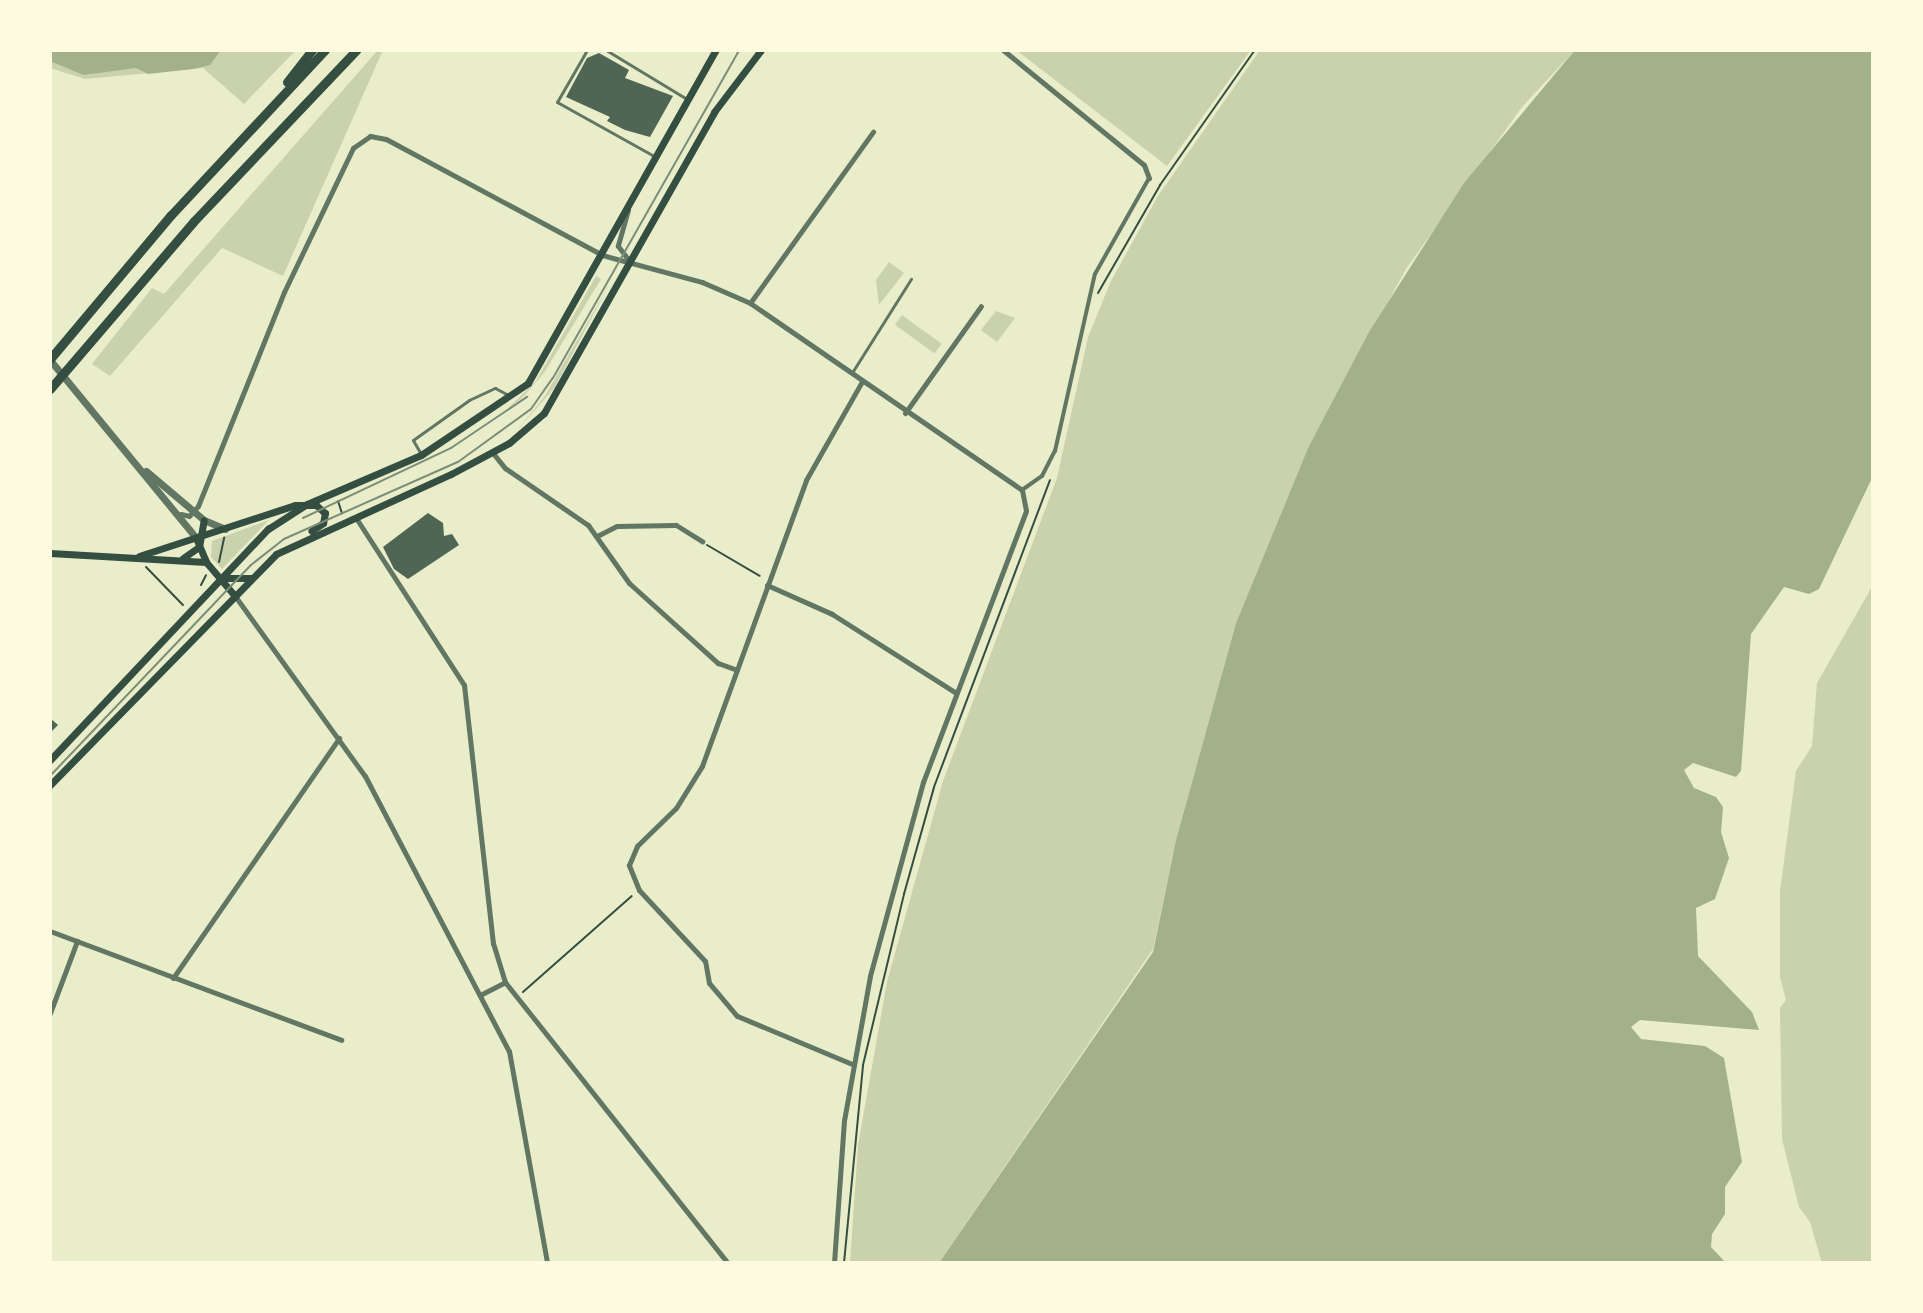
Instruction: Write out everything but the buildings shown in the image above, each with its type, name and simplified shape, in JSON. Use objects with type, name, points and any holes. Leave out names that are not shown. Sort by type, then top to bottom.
[{"type":"highway","points":[[252,127],[312,50]]},
{"type":"highway","points":[[50,360],[252,127],[325,50]]},
{"type":"highway","points":[[50,389],[78,354],[356,50]]},
{"type":"main road","points":[[139,556],[307,504],[421,455],[511,397],[535,374],[716,50]]},
{"type":"main road","points":[[292,543],[356,518],[492,452],[544,413],[714,112],[761,50]]},
{"type":"main road","points":[[50,760],[218,578],[268,529],[307,504],[321,508],[325,519],[250,578],[50,785]]},
{"type":"main road","points":[[181,559],[199,547],[205,535],[204,520]]},
{"type":"main road","points":[[208,566],[206,544],[225,529]]},
{"type":"main road","points":[[196,538],[208,566],[235,596]]},
{"type":"main road","points":[[50,553],[181,559],[208,566]]},
{"type":"main road","points":[[218,578],[250,578]]},
{"type":"street","points":[[1003,50],[1144,165],[1149,178],[1107,250],[1087,301],[1055,451],[1042,476],[1022,490]]},
{"type":"street","points":[[750,303],[873,132]]},
{"type":"street","points":[[195,513],[284,292],[353,148],[370,136],[386,139],[602,255],[702,282],[750,303],[861,383],[1022,490],[1026,511],[913,814],[852,1064],[834,1263]]},
{"type":"street","points":[[628,210],[618,246],[631,262]]},
{"type":"street","points":[[905,413],[981,306]]},
{"type":"street","points":[[50,360],[181,514],[196,538]]},
{"type":"street","points":[[852,1064],[737,1016],[709,983],[705,961],[639,890],[630,874],[631,855],[690,788],[806,480],[861,383]]},
{"type":"street","points":[[492,452],[505,468],[573,513],[597,536],[629,583],[718,663],[737,670]]},
{"type":"street","points":[[138,465],[204,520],[225,529]]},
{"type":"street","points":[[181,514],[195,513]]},
{"type":"street","points":[[356,518],[464,685],[493,943],[505,982],[728,1263]]},
{"type":"street","points":[[597,536],[617,526],[676,525],[702,541]]},
{"type":"street","points":[[768,582],[821,608],[956,693]]},
{"type":"street","points":[[235,596],[371,787],[515,1066],[547,1263]]},
{"type":"street","points":[[173,978],[339,738]]},
{"type":"street","points":[[50,931],[341,1040]]},
{"type":"street","points":[[50,1013],[77,941]]},
{"type":"street","points":[[480,995],[505,982]]},
{"type":"lane","points":[[587,50],[557,102],[657,158]]},
{"type":"lane","points":[[606,50],[690,101]]},
{"type":"lane","points":[[851,375],[911,279]]},
{"type":"lane","points":[[421,455],[413,440],[469,400],[495,388],[511,397]]},
{"type":"path","points":[[1087,301],[1100,292],[1160,185],[1255,50]]},
{"type":"path","points":[[844,1263],[852,1141],[882,979],[934,787],[1050,481],[1055,451]]},
{"type":"path","points":[[335,492],[345,522]]},
{"type":"path","points":[[208,566],[222,559],[225,529]]},
{"type":"path","points":[[702,541],[768,582]]},
{"type":"path","points":[[139,556],[188,610]]},
{"type":"path","points":[[516,998],[639,890]]},
{"type":"shaded area","points":[[50,50],[296,50],[244,104],[203,68],[85,79],[50,68]]},
{"type":"shaded area","points":[[50,50],[221,50],[210,65],[193,69],[148,74],[136,68],[83,75],[50,61]]},
{"type":"shaded area","points":[[378,50],[383,50],[283,276],[222,248],[110,376],[92,364],[152,288],[164,294]]},
{"type":"shaded area","points":[[1016,50],[1251,50],[1167,166]]},
{"type":"shaded area","points":[[1260,50],[1575,50],[1522,107],[1406,269],[1308,448],[1236,623],[1176,840],[1153,949],[939,1263],[850,1263],[858,1145],[887,982],[943,781],[1057,478],[1088,337],[1111,281],[1158,196]]},
{"type":"shaded area","points":[[1575,50],[1873,50],[1873,476],[1819,589],[1809,594],[1784,587],[1751,634],[1741,771],[1736,777],[1693,763],[1684,770],[1694,788],[1716,797],[1723,807],[1721,832],[1729,858],[1715,899],[1696,908],[1698,956],[1752,1012],[1759,1030],[1640,1020],[1631,1027],[1641,1039],[1705,1046],[1724,1058],[1742,1162],[1725,1187],[1725,1214],[1712,1234],[1711,1247],[1726,1263],[939,1263],[1153,952],[1176,840],[1236,623],[1308,448],[1369,332],[1464,183]]},
{"type":"shaded area","points":[[889,262],[904,273],[879,305],[876,280]]},
{"type":"shaded area","points":[[596,276],[601,279],[544,373],[523,397],[501,415],[536,381]]},
{"type":"shaded area","points":[[609,285],[555,387],[515,433],[545,396]]},
{"type":"shaded area","points":[[996,311],[1015,318],[997,342],[981,330]]},
{"type":"shaded area","points":[[902,315],[942,344],[935,354],[895,325]]},
{"type":"shaded area","points":[[269,520],[222,569],[211,557],[212,541]]},
{"type":"shaded area","points":[[1873,585],[1873,1263],[1822,1263],[1810,1222],[1799,1207],[1782,1139],[1780,1008],[1786,1000],[1780,977],[1780,891],[1796,771],[1812,746],[1817,683]]},
{"type":"tram line","points":[[50,776],[251,565],[284,539],[458,462],[531,409],[553,378],[739,50]]},
{"type":"tram line","points":[[303,518],[451,448],[527,397]]}]
